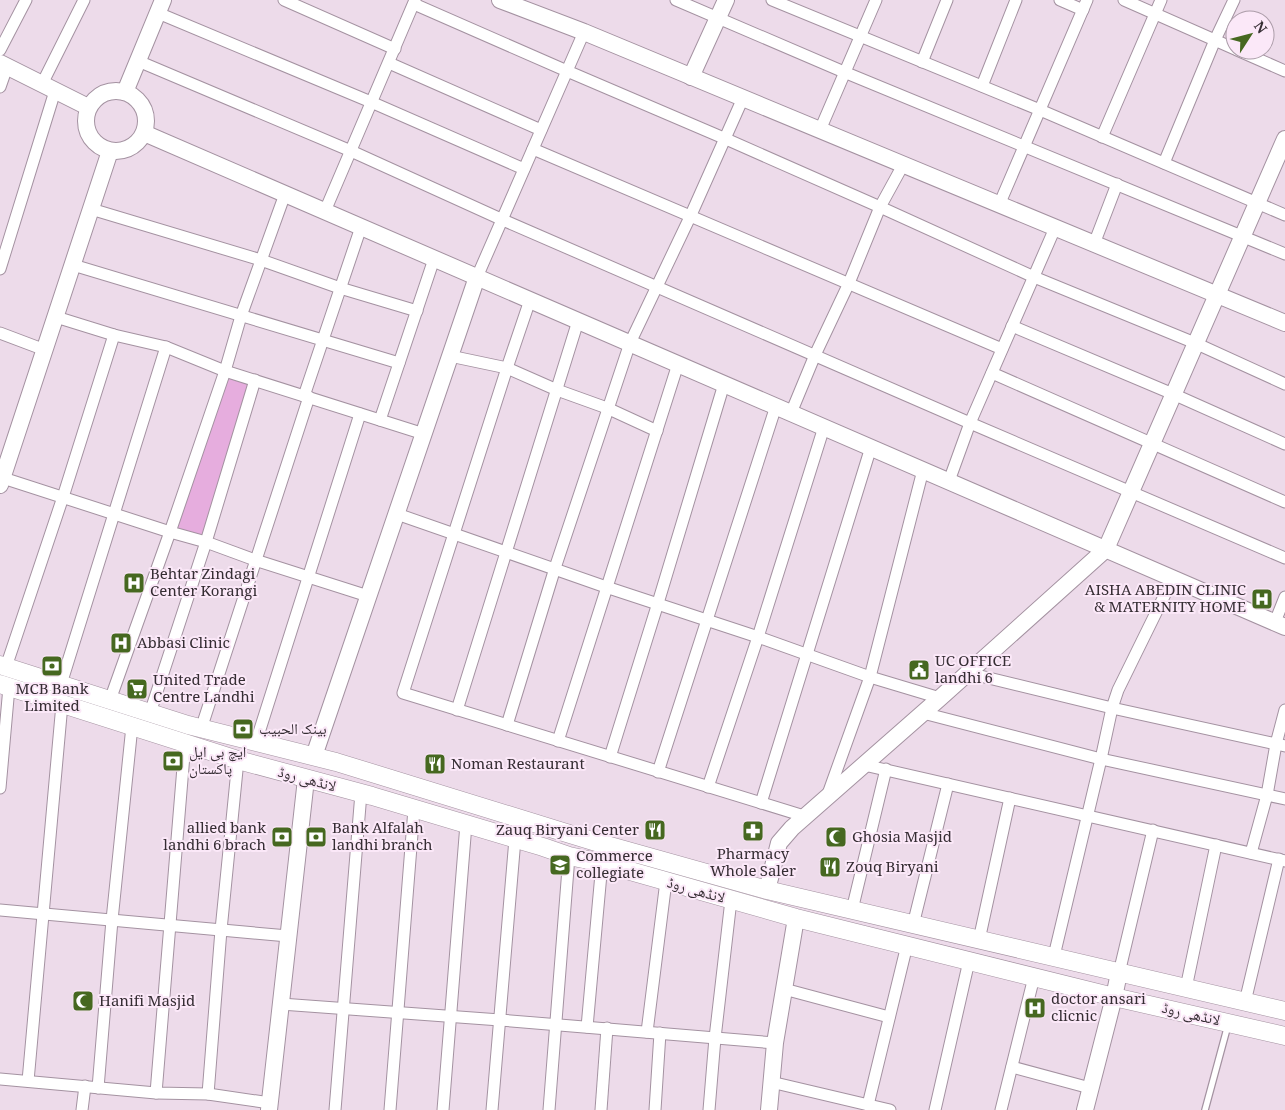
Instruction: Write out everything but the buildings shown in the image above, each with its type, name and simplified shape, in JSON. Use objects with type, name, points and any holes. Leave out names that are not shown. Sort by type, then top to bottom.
[{"type":"main road","name":"لانڈھی روڈ","points":[[3,666],[201,728],[336,762],[599,843],[767,890],[1285,1011]]},
{"type":"main road","name":"لانڈھی روڈ","points":[[4,686],[238,760],[361,793],[569,856],[796,918],[1114,997],[1285,1036]]},
{"type":"main road","points":[[297,751],[300,777]]},
{"type":"main road","points":[[330,785],[336,762]]},
{"type":"street","points":[[0,50],[26,0]]},
{"type":"street","points":[[0,269],[48,87],[84,0]]},
{"type":"street","points":[[284,0],[395,49]]},
{"type":"street","points":[[500,0],[526,5],[584,32],[691,77],[1285,323]]},
{"type":"street","points":[[676,0],[844,72],[1285,254]]},
{"type":"street","points":[[691,77],[726,0]]},
{"type":"street","points":[[772,0],[800,5],[861,37],[1040,110],[1285,215]]},
{"type":"street","points":[[820,130],[876,0]]},
{"type":"street","points":[[922,62],[947,0]]},
{"type":"street","points":[[982,86],[1016,0]]},
{"type":"street","points":[[999,205],[1085,5],[1060,0]]},
{"type":"street","points":[[1124,0],[1225,45]]},
{"type":"street","points":[[1102,137],[1161,0]]},
{"type":"street","points":[[1164,163],[1215,40],[1234,0]]},
{"type":"street","points":[[325,211],[415,2],[567,71],[880,207],[1034,278],[1196,343],[1285,384]]},
{"type":"street","points":[[125,92],[160,6],[524,169]]},
{"type":"street","points":[[314,756],[477,277],[584,32]]},
{"type":"street","points":[[1259,60],[1285,71]]},
{"type":"street","points":[[138,61],[351,151],[503,220],[1285,558]]},
{"type":"street","points":[[389,63],[541,130]]},
{"type":"street","points":[[0,87],[3,65],[88,108]]},
{"type":"street","points":[[116,90],[125,92],[138,100],[146,113],[144,133],[138,142],[130,148],[121,151],[110,151],[101,148],[93,141],[88,132],[85,122],[88,108],[98,97],[106,92],[116,90]]},
{"type":"street","points":[[507,725],[555,568],[630,343],[726,139],[743,98]]},
{"type":"street","points":[[144,133],[1280,625],[1285,597]]},
{"type":"street","points":[[767,890],[779,843],[792,828],[1106,549],[1285,139]]},
{"type":"street","points":[[533,149],[1002,349]]},
{"type":"street","points":[[110,151],[1,482],[63,497],[368,596]]},
{"type":"street","points":[[791,413],[814,355],[849,284],[880,207],[903,164]]},
{"type":"street","points":[[1094,244],[1117,184]]},
{"type":"street","points":[[110,700],[170,532],[285,194]]},
{"type":"street","points":[[91,209],[261,260],[340,288],[417,311]]},
{"type":"street","points":[[201,728],[322,341],[361,227]]},
{"type":"street","points":[[949,481],[970,423],[1055,228]]},
{"type":"street","points":[[380,420],[434,259]]},
{"type":"street","points":[[73,265],[399,363]]},
{"type":"street","points":[[530,300],[403,693],[804,816]]},
{"type":"street","points":[[56,317],[114,336],[166,347],[225,370],[424,434]]},
{"type":"street","points":[[457,710],[505,550],[578,321]]},
{"type":"street","points":[[1012,326],[1285,444]]},
{"type":"street","points":[[0,333],[45,350]]},
{"type":"street","points":[[3,666],[63,497],[114,336]]},
{"type":"street","points":[[61,684],[166,347]]},
{"type":"street","points":[[450,356],[507,368],[557,390],[607,408],[657,431]]},
{"type":"street","points":[[558,741],[678,364]]},
{"type":"street","points":[[992,373],[1285,502]]},
{"type":"street","points":[[150,713],[206,542],[255,380]]},
{"type":"street","points":[[610,757],[724,384]]},
{"type":"street","points":[[658,772],[776,406]]},
{"type":"street","points":[[256,742],[360,414]]},
{"type":"street","points":[[708,787],[758,637],[824,427]]},
{"type":"street","points":[[762,803],[871,448]]},
{"type":"street","points":[[828,796],[870,677],[923,470]]},
{"type":"street","points":[[396,514],[870,677],[940,698]]},
{"type":"street","points":[[1054,956],[1112,708],[1118,690],[1173,578]]},
{"type":"street","points":[[968,673],[1112,708],[1281,745]]},
{"type":"street","points":[[0,788],[4,686]]},
{"type":"street","points":[[28,1081],[62,704]]},
{"type":"street","points":[[1251,853],[1281,745],[1285,710]]},
{"type":"street","points":[[923,713],[1101,759],[1285,799]]},
{"type":"street","points":[[98,1088],[112,920],[132,726]]},
{"type":"street","points":[[156,1093],[185,744]]},
{"type":"street","points":[[208,1094],[221,930],[238,760]]},
{"type":"street","points":[[864,764],[1282,860],[1245,1002]]},
{"type":"street","points":[[852,910],[886,770]]},
{"type":"street","points":[[0,1079],[156,1093],[208,1094],[269,1106],[288,936],[300,777]]},
{"type":"street","points":[[913,925],[948,784]]},
{"type":"street","points":[[335,1110],[361,793]]},
{"type":"street","points":[[980,940],[1010,798]]},
{"type":"street","points":[[390,1110],[414,809]]},
{"type":"street","points":[[442,1110],[466,824]]},
{"type":"street","points":[[1085,1110],[1114,997],[1153,830]]},
{"type":"street","points":[[492,1110],[515,839]]},
{"type":"street","points":[[1186,988],[1216,845]]},
{"type":"street","points":[[550,1110],[569,856]]},
{"type":"street","points":[[587,1027],[602,864]]},
{"type":"street","points":[[647,1032],[666,882]]},
{"type":"street","points":[[709,1110],[715,1038],[731,900]]},
{"type":"street","points":[[0,910],[288,936]]},
{"type":"street","points":[[769,1110],[775,1043],[796,918]]},
{"type":"street","points":[[868,1105],[906,945]]},
{"type":"street","points":[[935,1110],[969,961]]},
{"type":"street","points":[[1000,1110],[1034,977]]},
{"type":"street","points":[[784,989],[889,1017]]},
{"type":"street","points":[[281,1004],[607,1028],[775,1043]]},
{"type":"street","points":[[601,1110],[607,1028]]},
{"type":"street","points":[[655,1110],[660,1033]]},
{"type":"street","points":[[1012,1067],[1090,1088]]},
{"type":"street","points":[[771,1082],[848,1105],[868,1105],[890,1110]]},
{"type":"street","points":[[82,1110],[85,1086]]},
{"type":"lane","points":[[1205,1110],[1228,1023]]},
{"type":"shaded area","points":[[225,371],[255,380],[206,542],[170,532]]},
{"type":"place","name":"Behtar Zindagi Center Korangi","points":[[134,583]]},
{"type":"place","name":"AISHA ABEDIN CLINIC & MATERNITY HOME","points":[[1262,599]]},
{"type":"place","name":"Abbasi Clinic","points":[[121,643]]},
{"type":"place","name":"MCB Bank Limited","points":[[52,666]]},
{"type":"place","name":"UC OFFICE landhi 6","points":[[919,670]]},
{"type":"place","name":"United Trade Centre Landhi","points":[[137,689]]},
{"type":"place","name":"بينک الحبيب","points":[[243,729]]},
{"type":"place","name":"ایچ بی ایل پاکستان","points":[[173,761]]},
{"type":"place","name":"Noman Restaurant","points":[[435,764]]},
{"type":"place","name":"Zauq Biryani Center","points":[[655,830]]},
{"type":"place","name":"Pharmacy Whole Saler","points":[[753,831]]},
{"type":"place","name":"allied bank landhi 6 brach","points":[[282,837]]},
{"type":"place","name":"Bank Alfalah landhi branch","points":[[316,837]]},
{"type":"place","name":"Ghosia Masjid","points":[[836,837]]},
{"type":"place","name":"Commerce collegiate","points":[[560,865]]},
{"type":"place","name":"Zouq Biryani","points":[[830,867]]},
{"type":"place","name":"Hanifi Masjid","points":[[83,1001]]},
{"type":"place","name":"doctor ansari clicnic","points":[[1035,1008]]}]
